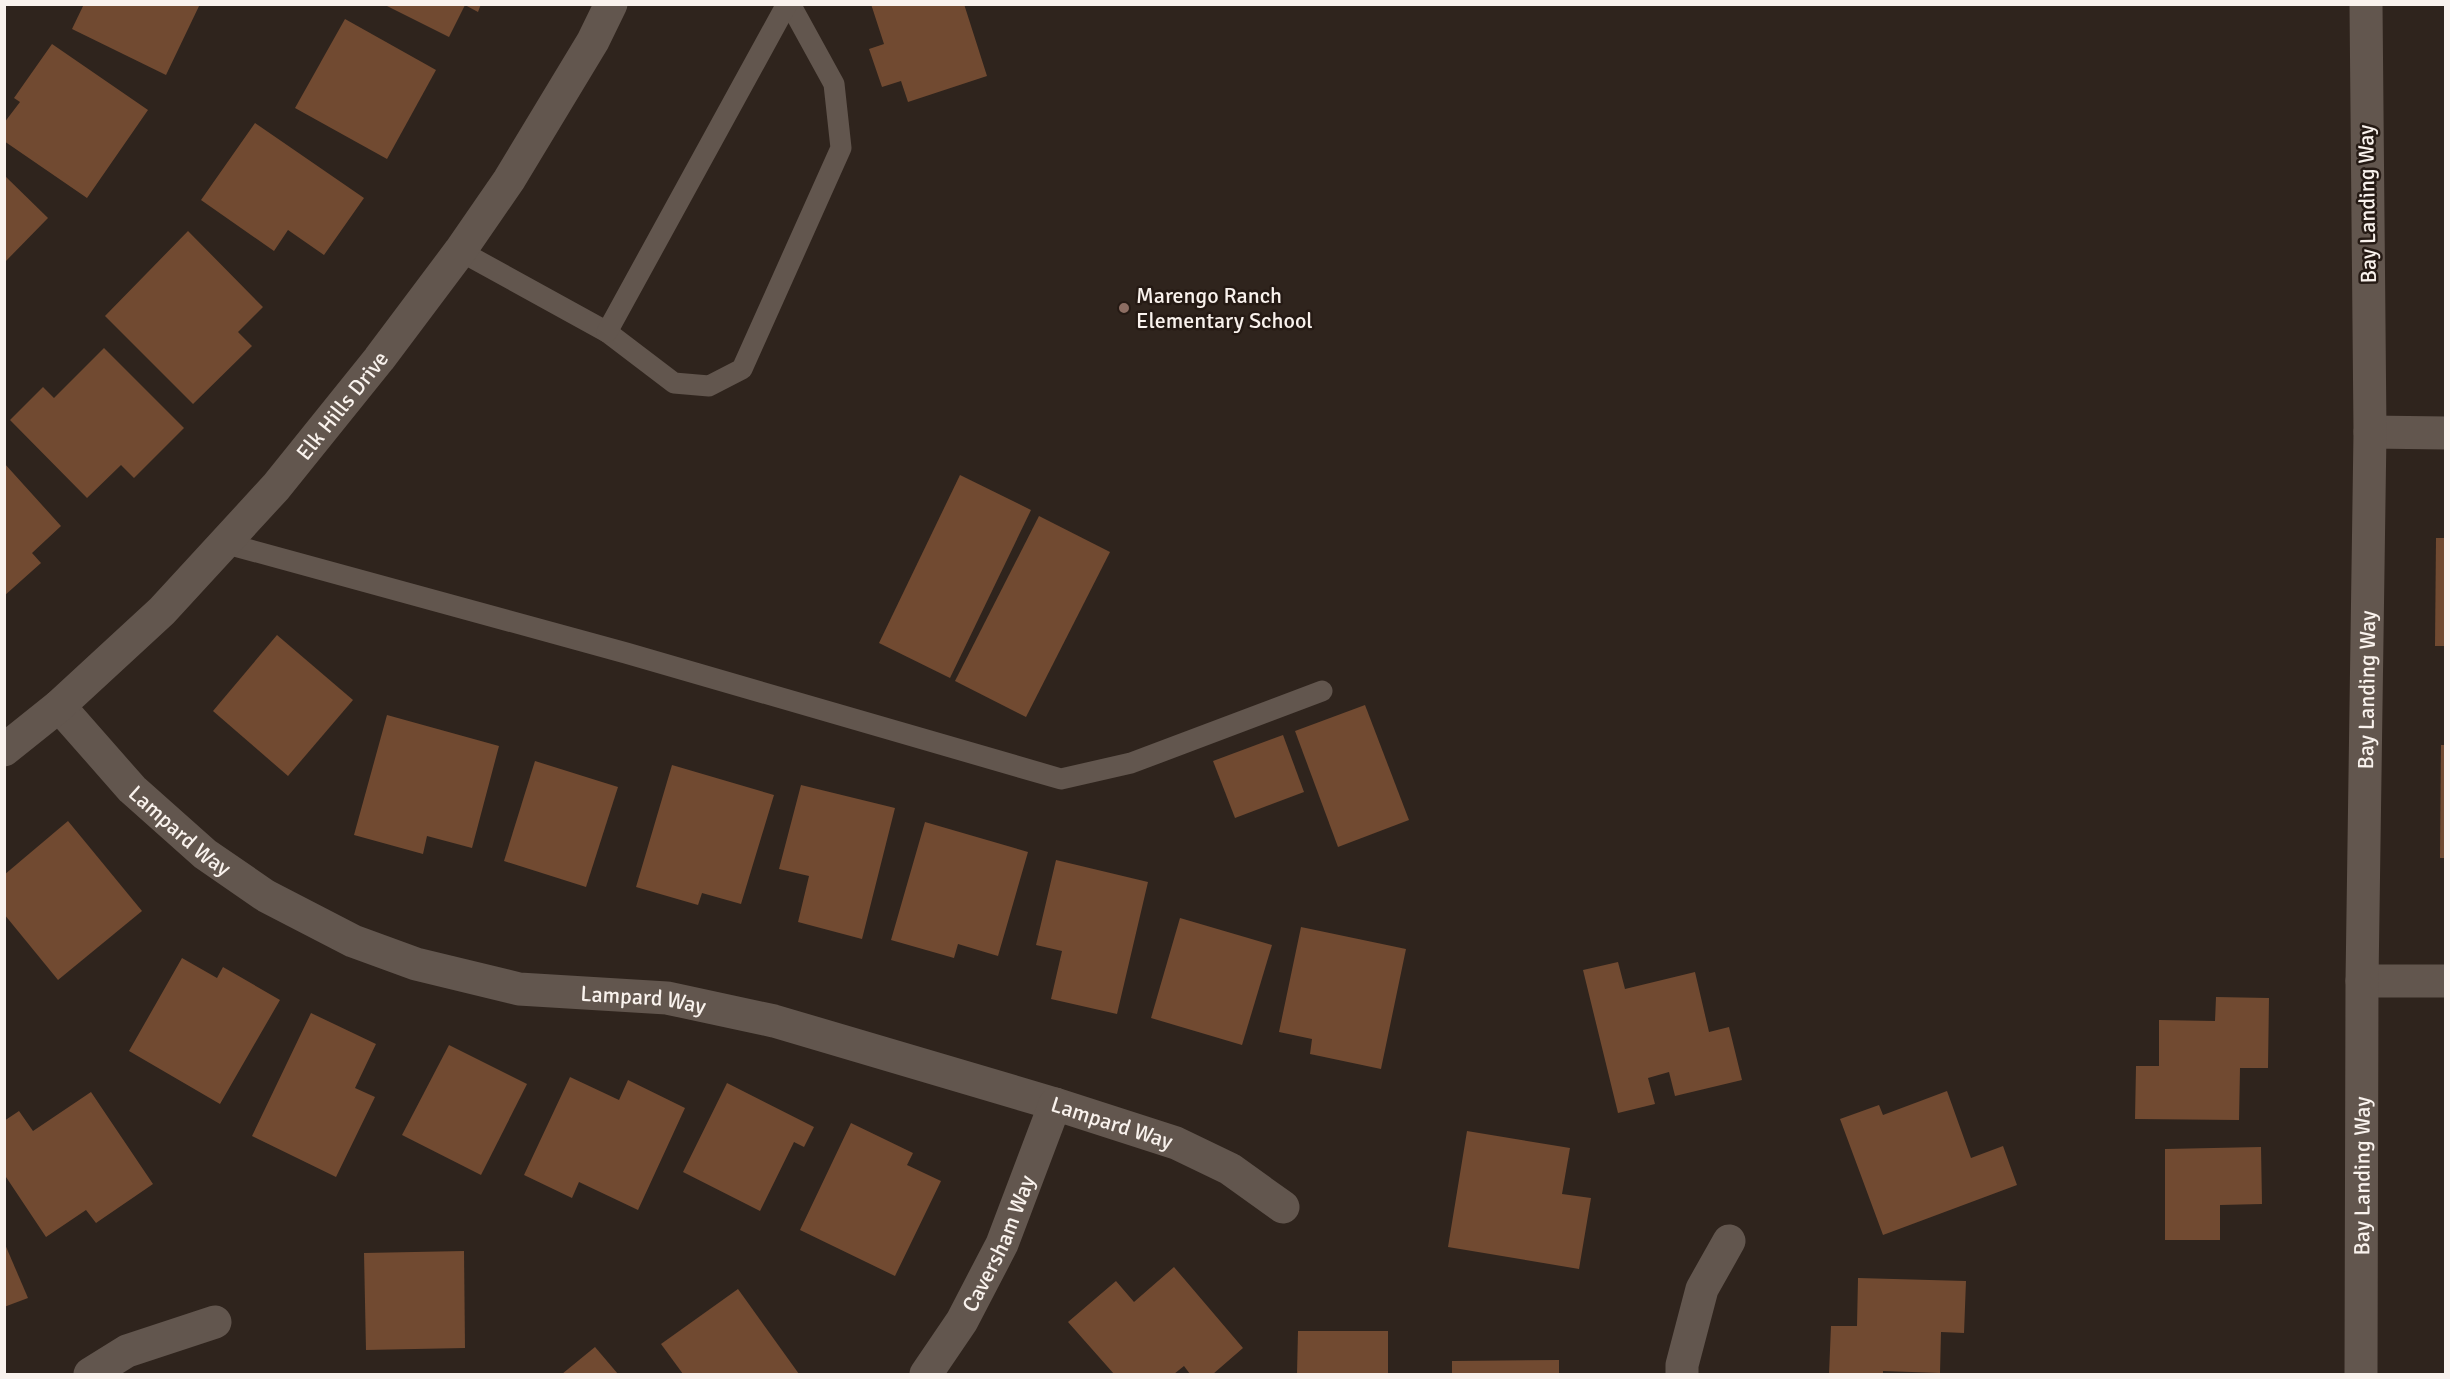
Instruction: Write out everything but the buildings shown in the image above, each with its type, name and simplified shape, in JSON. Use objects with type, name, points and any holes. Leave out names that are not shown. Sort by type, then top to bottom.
[{"type":"street","name":"Elk Hills Drive","points":[[4,750],[59,706],[162,611],[276,487],[379,359],[460,251],[509,180],[593,41],[611,4]]},
{"type":"street","name":"Bay Landing Way","points":[[2361,1374],[2362,981],[2370,432],[2366,4]]},
{"type":"street","points":[[2370,432],[2445,433]]},
{"type":"street","name":"Lampard Way","points":[[59,706],[132,789],[205,854],[266,896],[353,941],[416,964],[519,989],[667,998],[774,1020],[1055,1104],[1176,1143],[1230,1169],[1283,1207]]},
{"type":"street","points":[[2362,981],[2445,981]]},
{"type":"street","name":"Caversham Way","points":[[926,1374],[962,1321],[1002,1244],[1055,1104]]},
{"type":"street","points":[[1682,1374],[1682,1365],[1702,1289],[1729,1241]]},
{"type":"street","points":[[90,1374],[127,1351],[215,1322]]},
{"type":"lane","points":[[460,251],[607,332],[674,383],[709,386],[742,369],[841,148],[834,84],[788,4]]},
{"type":"lane","points":[[607,332],[788,4]]},
{"type":"lane","points":[[224,543],[626,653],[1061,779],[1131,763],[1322,691]]},
{"type":"place","name":"Marengo Ranch Elementary School","points":[[1124,308]]}]
